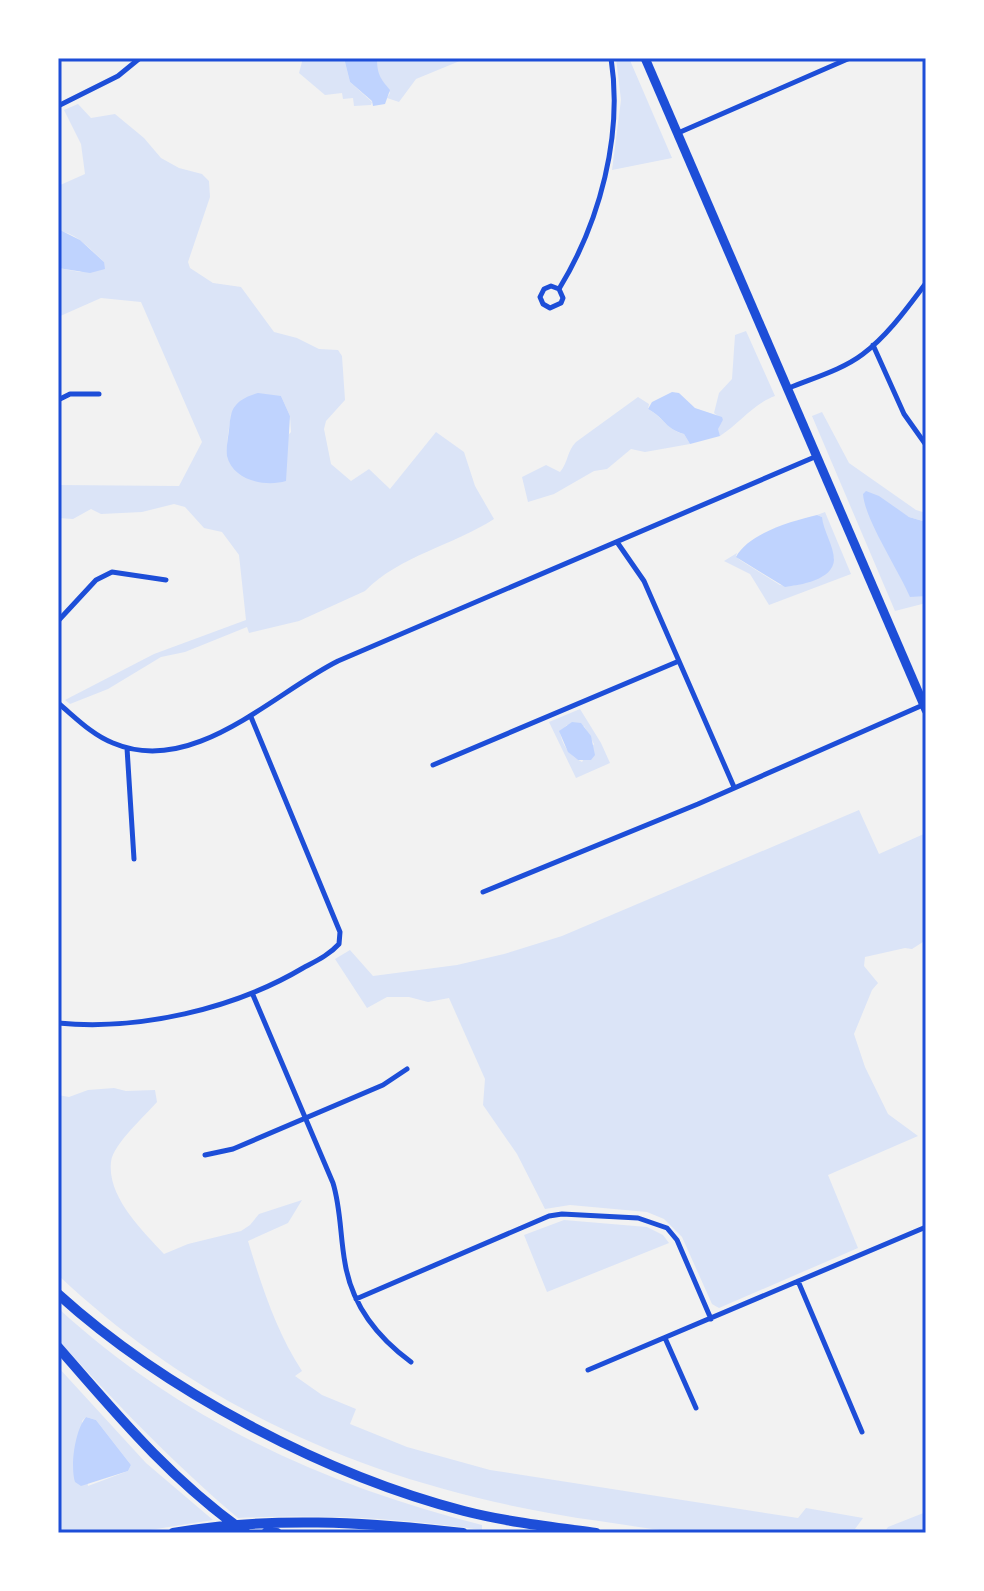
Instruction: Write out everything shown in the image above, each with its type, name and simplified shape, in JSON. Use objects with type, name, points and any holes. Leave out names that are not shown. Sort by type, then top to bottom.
[{"type":"highway","points":[[58,1294],[103,1331],[175,1381],[234,1417],[313,1455],[377,1482],[462,1510],[596,1533]]},
{"type":"highway","points":[[58,1347],[114,1414],[162,1464],[246,1533]]},
{"type":"highway","points":[[175,1533],[247,1524],[343,1523],[463,1533]]},
{"type":"highway","points":[[266,1533],[277,1533]]},
{"type":"main road","points":[[645,58],[925,707]]},
{"type":"street","points":[[58,106],[118,76],[140,58]]},
{"type":"street","points":[[559,289],[586,236],[606,168],[614,119],[611,58]]},
{"type":"street","points":[[677,133],[850,58]]},
{"type":"street","points":[[788,389],[845,365],[873,345],[926,283]]},
{"type":"street","points":[[547,287],[559,289],[563,298],[561,303],[555,308],[546,307],[541,301],[541,292],[547,287]]},
{"type":"street","points":[[873,345],[904,414],[926,445]]},
{"type":"street","points":[[58,400],[70,394],[99,394]]},
{"type":"street","points":[[58,703],[95,733],[127,748],[145,751],[174,748],[225,731],[338,661],[817,456]]},
{"type":"street","points":[[617,542],[644,581],[734,787]]},
{"type":"street","points":[[58,621],[96,580],[112,572],[166,580]]},
{"type":"street","points":[[433,765],[679,661]]},
{"type":"street","points":[[483,892],[925,707]]},
{"type":"street","points":[[58,1023],[94,1026],[140,1022],[253,995],[327,954],[339,944],[341,937],[251,717]]},
{"type":"street","points":[[127,748],[134,859]]},
{"type":"street","points":[[253,995],[337,1197],[345,1262],[356,1299],[384,1341],[411,1362]]},
{"type":"street","points":[[205,1155],[233,1149],[383,1085],[407,1069]]},
{"type":"street","points":[[356,1299],[549,1216],[638,1218],[658,1223],[672,1233],[711,1319]]},
{"type":"street","points":[[588,1370],[926,1227]]},
{"type":"street","points":[[798,1281],[862,1432]]},
{"type":"street","points":[[665,1338],[696,1408]]},
{"type":"shaded area","points":[[303,58],[344,58],[350,82],[372,102],[371,105],[354,106],[353,98],[343,99],[342,93],[325,95],[299,73]]},
{"type":"shaded area","points":[[377,58],[467,58],[416,79],[399,102],[387,98],[390,93],[376,71]]},
{"type":"shaded area","points":[[616,58],[629,58],[672,158],[612,170],[621,100]]},
{"type":"shaded area","points":[[78,104],[91,118],[115,114],[144,138],[161,158],[179,168],[202,174],[209,181],[210,197],[188,262],[190,268],[213,283],[241,287],[274,332],[297,338],[319,349],[338,350],[342,356],[345,400],[326,421],[324,429],[331,464],[351,481],[369,469],[390,489],[436,432],[464,452],[475,486],[494,519],[410,560],[365,591],[299,621],[249,633],[247,627],[185,652],[161,657],[108,689],[70,704],[65,700],[154,654],[246,620],[239,555],[222,532],[204,528],[185,507],[174,504],[142,512],[101,514],[91,509],[73,519],[58,518],[58,485],[179,486],[202,442],[141,302],[101,298],[58,317],[58,268],[80,272],[104,262],[77,238],[58,231],[58,186],[85,174],[81,144],[64,110]],"holes":[[[281,396],[290,416],[291,432],[249,479],[233,464],[228,451],[231,414]]]},
{"type":"shaded area","points":[[746,331],[775,396],[720,436],[717,429],[723,420],[714,413],[719,393],[732,379],[735,335]]},
{"type":"shaded area","points":[[638,397],[649,404],[648,409],[669,427],[684,434],[690,444],[645,452],[631,449],[607,469],[594,471],[554,494],[528,502],[522,477],[546,465],[560,472],[576,442]]},
{"type":"shaded area","points":[[822,412],[849,463],[916,510],[926,513],[926,522],[894,508],[899,570],[910,596],[926,596],[926,603],[895,611],[812,416]]},
{"type":"shaded area","points":[[825,512],[851,574],[769,605],[750,574],[724,561],[737,553],[740,560],[780,585],[793,586],[823,576],[834,559],[822,517],[817,515]]},
{"type":"shaded area","points":[[580,709],[610,763],[576,778],[549,722]],"holes":[[[567,725],[584,726],[594,744],[582,762],[567,749],[560,731]]]},
{"type":"shaded area","points":[[859,810],[879,854],[926,833],[926,940],[912,949],[865,957],[864,966],[878,983],[872,990],[854,1034],[865,1067],[888,1114],[918,1136],[828,1175],[858,1248],[719,1308],[712,1304],[682,1237],[664,1219],[647,1212],[570,1205],[545,1209],[517,1154],[483,1105],[485,1079],[449,998],[428,1002],[409,997],[387,997],[367,1008],[335,959],[350,950],[373,976],[457,965],[504,954],[562,936]]},
{"type":"shaded area","points":[[114,1088],[126,1091],[155,1090],[157,1102],[123,1139],[113,1155],[111,1175],[128,1212],[164,1254],[188,1244],[241,1231],[259,1214],[302,1200],[288,1223],[248,1241],[277,1324],[302,1371],[295,1376],[322,1395],[356,1409],[350,1424],[407,1447],[490,1470],[798,1518],[806,1508],[863,1518],[855,1529],[871,1533],[689,1533],[523,1508],[449,1491],[378,1468],[309,1441],[242,1408],[178,1370],[117,1326],[58,1275],[58,1095],[69,1097],[88,1090]]},
{"type":"shaded area","points":[[564,1220],[647,1227],[663,1235],[669,1243],[547,1292],[524,1235]]},
{"type":"shaded area","points":[[58,1308],[153,1383],[203,1415],[256,1443],[367,1490],[482,1525],[482,1530],[361,1518],[238,1518],[145,1432],[58,1340]]},
{"type":"shaded area","points":[[58,1367],[146,1463],[213,1520],[131,1533],[58,1533]],"holes":[[[86,1417],[96,1420],[131,1465],[128,1471],[88,1486],[82,1421]]]},
{"type":"shaded area","points":[[926,1512],[926,1533],[884,1533],[888,1527]]},
{"type":"water","points":[[344,58],[377,58],[380,76],[390,90],[385,104],[373,106],[372,101],[350,82]]},
{"type":"water","points":[[60,230],[80,240],[104,262],[105,269],[90,273],[58,268]]},
{"type":"water","points":[[672,392],[679,393],[695,408],[722,417],[718,429],[720,436],[690,444],[684,434],[648,409],[652,402]]},
{"type":"water","points":[[258,393],[281,396],[290,416],[286,481],[269,483],[251,480],[236,471],[227,456],[233,410],[241,401]]},
{"type":"water","points":[[866,491],[879,496],[909,517],[926,522],[926,596],[910,597],[865,505],[863,494]]},
{"type":"water","points":[[817,515],[822,517],[834,560],[832,567],[822,577],[785,587],[736,557],[761,535]]},
{"type":"water","points":[[572,722],[581,723],[591,736],[595,755],[591,760],[578,760],[568,752],[559,731]]},
{"type":"water","points":[[86,1417],[96,1420],[131,1465],[128,1471],[81,1486],[75,1482],[73,1458],[76,1439]]}]
